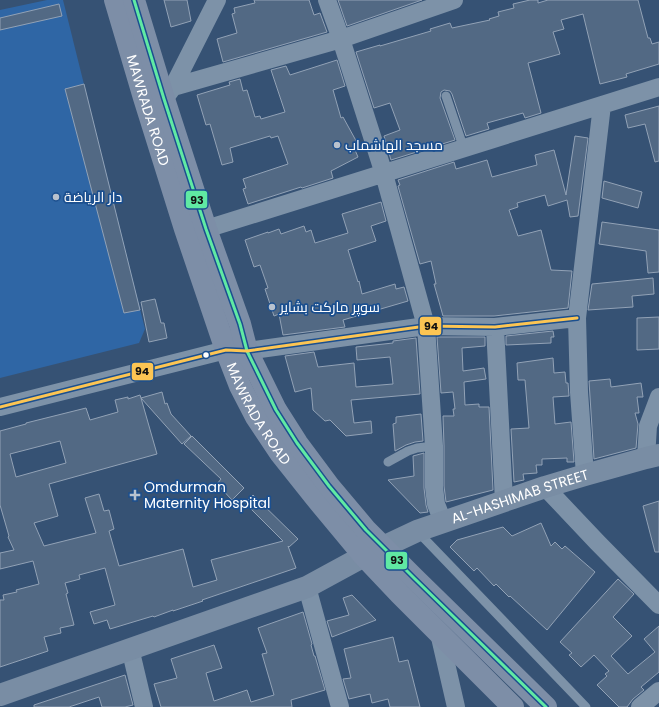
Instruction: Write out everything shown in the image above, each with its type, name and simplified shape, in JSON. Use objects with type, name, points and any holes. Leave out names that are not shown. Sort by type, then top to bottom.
[{"type":"main road","name":"MAWRADA ROAD","points":[[115,0],[161,96],[185,229],[236,350]]},
{"type":"main road","name":"MAWRADA ROAD","points":[[134,0],[161,96],[240,324],[236,350],[240,386],[256,417],[315,497],[373,552],[546,707]]},
{"type":"main road","name":"MAWRADA ROAD","points":[[373,552],[399,593],[513,707]]},
{"type":"street","points":[[161,96],[217,0]]},
{"type":"street","points":[[327,0],[384,174],[426,326],[434,446],[434,487],[436,504],[443,522]]},
{"type":"street","points":[[161,96],[341,39],[454,0]]},
{"type":"street","points":[[206,229],[659,87]]},
{"type":"street","points":[[585,475],[579,392],[577,318],[602,105]]},
{"type":"street","points":[[0,407],[236,350],[426,326],[495,327],[577,318]]},
{"type":"street","points":[[495,327],[504,501]]},
{"type":"street","points":[[652,457],[648,426],[659,397]]},
{"type":"street","name":"AL-HASHIMAB STREET","points":[[0,695],[307,587],[373,552],[417,531],[545,487],[652,457]]},
{"type":"street","points":[[545,487],[659,605]]},
{"type":"street","points":[[307,587],[340,707]]},
{"type":"street","points":[[439,633],[456,707]]},
{"type":"street","points":[[130,648],[144,707]]},
{"type":"street","points":[[640,707],[659,691]]},
{"type":"lane","points":[[446,96],[464,148]]},
{"type":"lane","points":[[388,462],[408,451],[434,446]]},
{"type":"lane","points":[[417,531],[586,707]]},
{"type":"shaded area","name":"دار الرياضة","points":[[47,0],[63,0],[145,329],[139,343],[0,378],[0,10]]},
{"type":"building","points":[[164,0],[187,0],[191,21],[171,27]]},
{"type":"building","points":[[254,0],[309,0],[314,15],[320,13],[327,32],[223,62],[217,39],[237,33],[232,14],[235,13],[234,8],[255,3]]},
{"type":"building","points":[[338,0],[422,0],[347,26]]},
{"type":"building","points":[[530,0],[538,0],[538,3],[548,0],[638,0],[648,38],[650,38],[652,44],[659,42],[659,64],[626,74],[627,77],[600,84],[583,14],[561,20],[564,29],[553,32],[560,54],[528,63],[541,113],[525,118],[523,113],[487,123],[489,129],[466,136],[452,94],[450,91],[444,90],[441,92],[440,98],[455,140],[391,160],[384,136],[400,130],[390,103],[374,108],[356,52],[431,31],[430,29],[450,23],[452,28],[490,20],[489,19],[499,16],[498,12],[514,8],[513,4]]},
{"type":"building","points":[[59,4],[62,16],[0,30],[0,18]]},
{"type":"building","points":[[337,60],[345,86],[333,90],[341,118],[343,117],[360,148],[355,150],[358,157],[331,171],[333,178],[248,204],[243,189],[246,188],[243,179],[288,164],[278,136],[271,138],[270,136],[230,148],[233,162],[222,165],[210,124],[206,125],[197,95],[230,85],[229,82],[240,79],[243,91],[247,90],[255,117],[260,116],[261,119],[285,112],[271,70],[286,66],[290,75]]},
{"type":"building","points":[[84,84],[140,310],[124,313],[65,89]]},
{"type":"building","points":[[659,106],[659,161],[655,162],[645,124],[628,128],[625,115]]},
{"type":"building","points":[[575,136],[588,138],[578,216],[570,217],[567,200],[548,206],[545,195],[517,203],[518,207],[509,210],[518,236],[541,230],[551,270],[572,271],[568,308],[494,316],[443,316],[434,284],[436,284],[431,261],[420,264],[398,186],[400,185],[398,180],[454,162],[456,169],[487,160],[492,177],[537,165],[535,155],[554,150],[566,195]]},
{"type":"building","points":[[604,181],[642,192],[638,208],[602,198]]},
{"type":"building","points":[[381,202],[386,221],[371,226],[376,241],[348,250],[362,294],[395,284],[396,289],[404,287],[408,301],[343,320],[345,327],[283,335],[279,314],[274,316],[265,289],[268,288],[260,265],[254,267],[245,240],[279,229],[281,234],[304,226],[306,232],[311,230],[315,243],[348,233],[342,214]]},
{"type":"building","points":[[602,222],[659,230],[659,272],[648,273],[646,251],[599,244]]},
{"type":"building","points":[[653,278],[654,294],[632,296],[633,307],[588,310],[592,284]]},
{"type":"building","points":[[155,299],[161,323],[164,323],[167,338],[149,342],[141,302]]},
{"type":"building","points":[[659,317],[659,349],[637,350],[637,318]]},
{"type":"building","points":[[553,331],[554,337],[551,337],[551,343],[506,345],[506,336]]},
{"type":"building","points":[[437,337],[485,337],[485,346],[462,348],[463,371],[484,368],[486,379],[464,382],[465,405],[479,404],[479,407],[489,407],[493,490],[446,502],[444,486],[443,416],[454,416],[453,409],[455,409],[453,392],[441,393]]},
{"type":"building","points":[[416,338],[420,394],[351,400],[354,423],[371,421],[372,433],[346,436],[330,420],[325,421],[313,410],[311,388],[295,392],[285,356],[314,352],[318,367],[354,363],[356,387],[393,384],[390,357],[357,360],[356,347],[393,343],[393,341]]},
{"type":"building","points":[[553,358],[554,373],[565,372],[569,396],[553,397],[555,424],[571,422],[574,462],[567,462],[567,458],[542,459],[542,465],[536,465],[537,473],[523,474],[524,480],[514,482],[511,429],[529,428],[525,380],[518,380],[517,363]]},
{"type":"building","points":[[610,379],[611,387],[641,383],[643,397],[637,397],[639,413],[635,413],[638,424],[636,448],[594,459],[589,381]]},
{"type":"building","points":[[162,392],[165,404],[167,403],[171,414],[191,436],[182,444],[141,398]]},
{"type":"building","points":[[140,395],[157,454],[49,484],[58,516],[34,523],[44,546],[96,533],[85,498],[99,494],[104,511],[109,510],[114,529],[109,531],[119,566],[183,549],[193,587],[217,580],[211,560],[283,541],[245,503],[253,495],[298,539],[289,547],[288,546],[296,568],[173,611],[110,629],[107,620],[94,624],[90,612],[115,605],[105,568],[79,575],[80,579],[65,583],[68,593],[66,594],[74,625],[60,628],[61,633],[44,637],[48,651],[0,667],[0,600],[4,600],[3,595],[17,592],[16,590],[39,584],[33,561],[0,569],[0,553],[14,550],[8,537],[9,536],[0,505],[0,431],[86,408],[90,420],[118,412],[115,400],[128,397],[128,399]],"holes":[[[60,441],[66,463],[16,477],[10,454]]]},
{"type":"building","points":[[421,414],[423,441],[406,445],[395,451],[393,424],[396,423],[396,417]]},
{"type":"building","points":[[192,436],[244,488],[232,500],[217,484],[221,479],[184,444]]},
{"type":"building","points":[[424,453],[424,488],[428,512],[420,513],[388,480],[414,476],[413,456]]},
{"type":"building","points":[[659,501],[659,552],[655,552],[643,506]]},
{"type":"building","points":[[541,523],[551,546],[555,542],[562,549],[565,546],[595,572],[547,630],[496,584],[494,586],[477,568],[474,571],[450,547],[457,540],[503,527],[512,536]]},
{"type":"building","points":[[618,579],[634,594],[613,617],[632,636],[611,656],[628,674],[655,652],[644,639],[659,626],[659,672],[641,687],[644,690],[633,699],[627,707],[619,707],[597,685],[607,676],[605,674],[609,671],[594,655],[581,667],[569,655],[572,653],[560,642]]},
{"type":"building","points":[[352,595],[376,620],[332,637],[327,621],[349,615],[343,598]]},
{"type":"building","points":[[303,612],[314,656],[325,690],[291,700],[292,707],[161,707],[154,684],[177,678],[171,659],[214,645],[222,668],[206,673],[214,701],[247,690],[251,702],[274,695],[262,654],[267,653],[258,628]]},
{"type":"building","points":[[393,637],[399,662],[408,660],[420,707],[390,707],[388,699],[372,703],[370,694],[349,699],[343,679],[351,678],[344,649]]},
{"type":"building","points":[[125,675],[133,705],[125,707],[102,707],[99,697],[69,707],[34,707],[34,705]]},
{"type":"transit line","name":"93","points":[[134,0],[164,99],[206,229],[240,324],[247,351],[276,410],[297,443],[329,486],[366,530],[546,707]]},
{"type":"transit line","name":"94","points":[[0,407],[226,350],[247,351],[426,326],[495,327],[577,318]]},
{"type":"place","name":"مسجد الهاشماب","points":[[337,145]]},
{"type":"place","name":"دار الرياضة","points":[[56,197]]},
{"type":"place","name":"سوپر مارکت بشاير","points":[[272,307]]},
{"type":"place","name":"Omdurman Maternity Hospital","points":[[135,495]]}]
